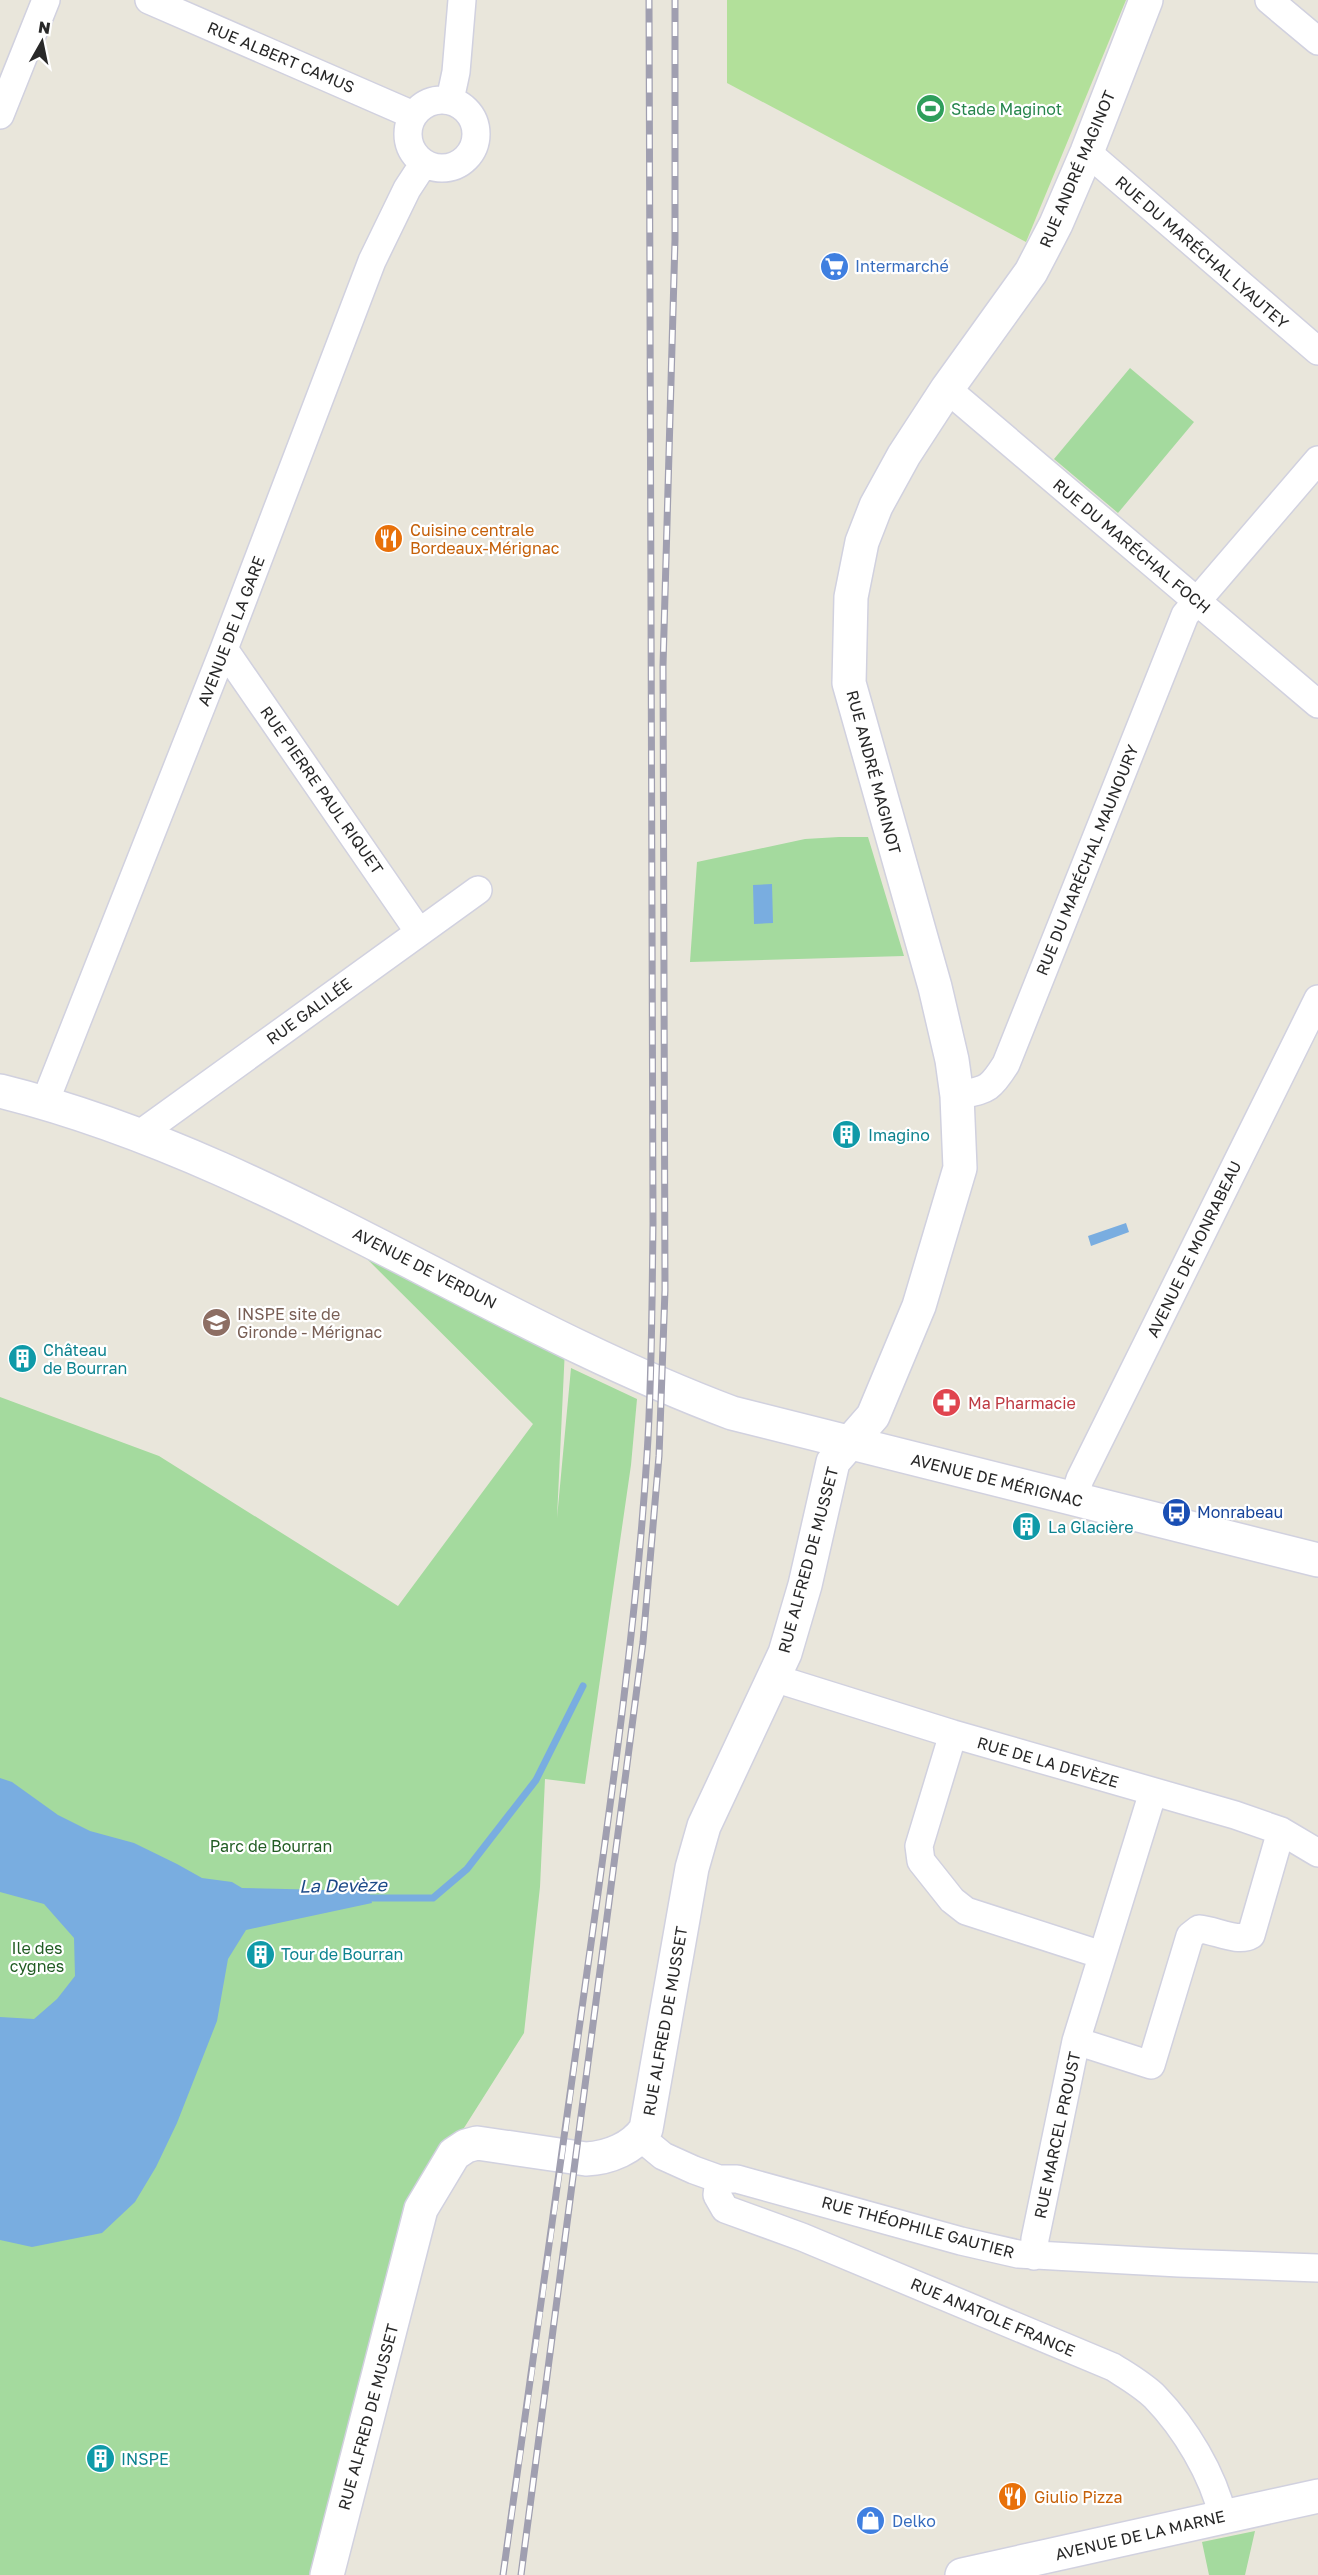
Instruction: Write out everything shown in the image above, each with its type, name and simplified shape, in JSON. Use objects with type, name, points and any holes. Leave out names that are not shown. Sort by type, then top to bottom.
[{"type":"street","points":[[0,115],[46,0]]},
{"type":"street","name":"RUE ALBERT CAMUS","points":[[148,0],[413,115]]},
{"type":"street","points":[[450,100],[456,72],[462,0]]},
{"type":"street","name":"RUE ANDRÉ MAGINOT","points":[[850,1442],[873,1416],[919,1306],[960,1168],[957,1096],[952,1060],[934,987],[849,683],[851,597],[862,542],[876,506],[904,455],[947,389],[1031,272],[1056,224],[1087,152],[1146,0]]},
{"type":"street","points":[[1269,0],[1318,41]]},
{"type":"street","points":[[433,100],[450,100],[468,111],[477,131],[472,152],[465,160],[445,168],[424,163],[412,150],[408,132],[413,115],[419,108],[433,100]]},
{"type":"street","name":"RUE DU MARÉCHAL LYAUTEY","points":[[1087,152],[1318,351]]},
{"type":"street","name":"AVENUE DE LA GARE","points":[[45,1102],[224,649],[372,261],[391,219],[424,163]]},
{"type":"street","name":"RUE DU MARÉCHAL FOCH","points":[[947,389],[1318,704]]},
{"type":"street","name":"RUE DU MARÉCHAL MAUNOURY","points":[[957,1096],[993,1085],[1006,1064],[1185,615],[1318,460]]},
{"type":"street","name":"RUE PIERRE PAUL RIQUET","points":[[224,649],[419,932]]},
{"type":"street","name":"RUE GALILÉE","points":[[140,1134],[478,890]]},
{"type":"street","name":"AVENUE DE MONRABEAU","points":[[1073,1500],[1085,1468],[1318,999]]},
{"type":"street","name":"AVENUE DE VERDUN","points":[[0,1091],[45,1102],[140,1134],[221,1168],[324,1216],[568,1341],[677,1392],[732,1413],[850,1442]]},
{"type":"street","name":"AVENUE DE MÉRIGNAC","points":[[850,1442],[1318,1560]]},
{"type":"street","name":"RUE ALFRED DE MUSSET","points":[[327,2575],[421,2209],[454,2154],[466,2146],[477,2143],[586,2159],[603,2158],[640,2137],[646,2129],[695,1858],[704,1826],[788,1644],[805,1585],[833,1462],[850,1442]]},
{"type":"street","name":"RUE DE LA DEVÈZE","points":[[774,1678],[954,1734],[1235,1815],[1281,1831],[1318,1853]]},
{"type":"street","points":[[954,1734],[919,1846],[921,1861],[951,1900],[966,1911],[1102,1955]]},
{"type":"street","points":[[1076,2041],[1153,1792]]},
{"type":"street","name":"RUE MARCEL PROUST","points":[[1034,2256],[1035,2239],[1076,2041],[1151,2066],[1190,1936],[1200,1929],[1211,1929],[1246,1938],[1251,1935],[1281,1831]]},
{"type":"street","name":"RUE THÉOPHILE GAUTIER","points":[[640,2137],[663,2156],[719,2180],[727,2177],[737,2179],[961,2241],[1034,2256],[1318,2268]]},
{"type":"street","name":"RUE ANATOLE FRANCE","points":[[719,2180],[717,2195],[725,2209],[802,2237],[1113,2367],[1154,2396],[1185,2435],[1211,2483],[1223,2517]]},
{"type":"street","name":"AVENUE DE LA MARNE","points":[[962,2575],[1318,2496]]},
{"type":"green space","name":"Stade Maginot","points":[[727,0],[1126,0],[1026,242],[727,83]]},
{"type":"green space","points":[[1130,368],[1194,422],[1118,513],[1054,459]]},
{"type":"green space","points":[[868,837],[904,956],[690,962],[697,862],[805,839]]},
{"type":"green space","name":"Parc de Bourran","points":[[358,1250],[565,1348],[557,1518],[571,1368],[637,1399],[631,1465],[585,1784],[545,1779],[540,1887],[524,2033],[414,2207],[319,2575],[0,2575],[0,1397],[159,1456],[398,1606],[533,1424]]},
{"type":"green space","points":[[1255,2531],[1245,2575],[1209,2575],[1202,2542]]},
{"type":"water","points":[[772,884],[773,923],[754,924],[753,885]]},
{"type":"water","points":[[1126,1223],[1129,1232],[1091,1246],[1088,1236]]},
{"type":"water","points":[[0,1778],[12,1782],[58,1815],[90,1831],[134,1843],[202,1878],[232,1882],[242,1888],[369,1891],[372,1903],[246,1930],[228,1959],[217,2021],[177,2123],[156,2167],[135,2202],[102,2233],[32,2247],[0,2240],[0,2017],[34,2019],[57,1999],[75,1976],[74,1938],[44,1904],[0,1892]]},
{"type":"waterway","name":"La Devèze","points":[[362,1898],[433,1898],[467,1869],[536,1780],[583,1686]]},
{"type":"railway","points":[[503,2575],[622,1714],[636,1585],[649,1426],[653,1223],[649,0]]},
{"type":"railway","points":[[521,2575],[643,1642],[659,1456],[665,1290],[663,666],[675,240],[675,0]]},
{"type":"place","name":"Stade Maginot","points":[[930,109]]},
{"type":"place","name":"Intermarché","points":[[834,266]]},
{"type":"place","name":"Cuisine centrale Bordeaux-Mérignac","points":[[389,539]]},
{"type":"place","name":"Imagino","points":[[847,1135]]},
{"type":"place","name":"INSPE site de Gironde - Mérignac","points":[[216,1323]]},
{"type":"place","name":"Château de Bourran","points":[[22,1359]]},
{"type":"place","name":"Ma Pharmacie","points":[[947,1403]]},
{"type":"place","name":"Monrabeau","points":[[1176,1512]]},
{"type":"place","name":"La Glacière","points":[[1027,1527]]},
{"type":"place","name":"Tour de Bourran","points":[[260,1954]]},
{"type":"place","name":"INSPE","points":[[100,2459]]},
{"type":"place","name":"Giulio Pizza","points":[[1013,2497]]},
{"type":"place","name":"Delko","points":[[871,2521]]},
{"type":"park label","name":"Ile des cygnes","points":[[37,1957]]}]
